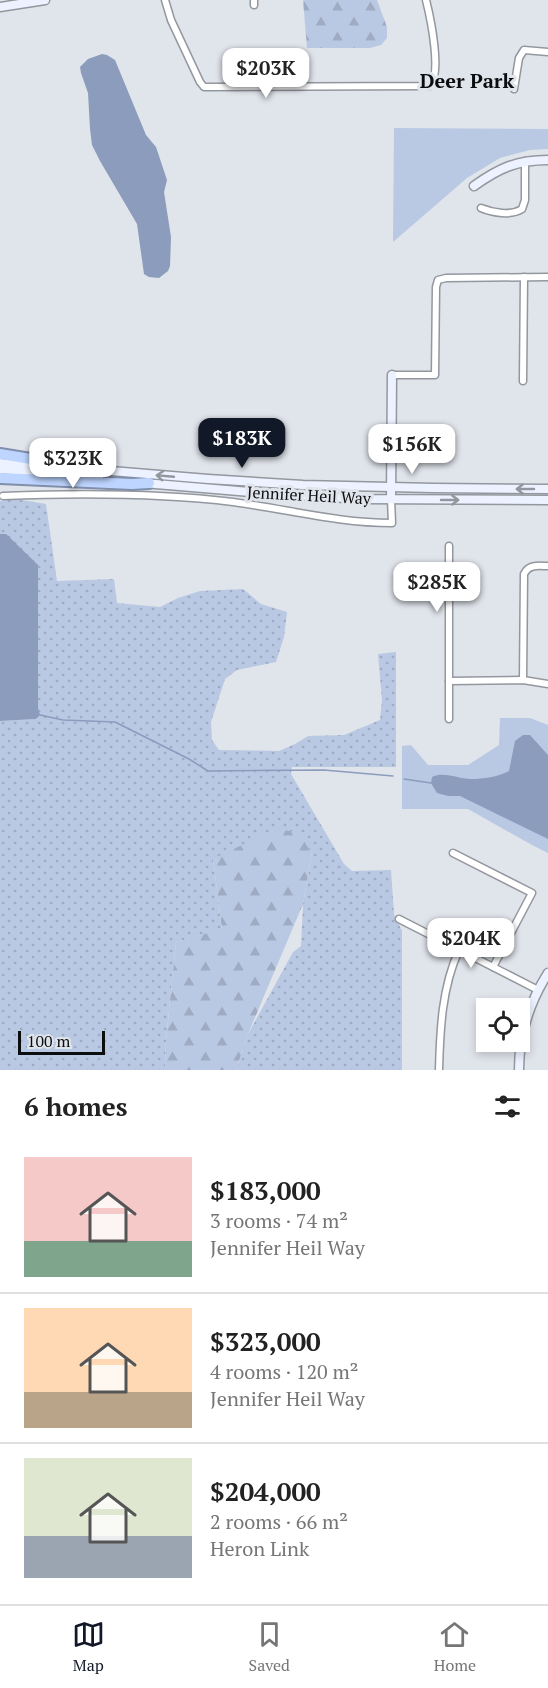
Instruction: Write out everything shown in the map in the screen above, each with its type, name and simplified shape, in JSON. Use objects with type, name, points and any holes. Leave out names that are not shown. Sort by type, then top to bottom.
[{"type":"highway","points":[[0,454],[92,469]]},
{"type":"highway","points":[[0,478],[149,483]]},
{"type":"main road","points":[[2,4],[45,0]]},
{"type":"main road","points":[[474,186],[500,169],[525,161],[548,160]]},
{"type":"main road","points":[[391,499],[392,375]]},
{"type":"main road","name":"Jennifer Heil Way","points":[[0,463],[242,482],[548,489]]},
{"type":"main road","name":"Jennifer Heil Way","points":[[0,469],[273,494],[391,499],[548,500]]},
{"type":"main road","points":[[519,1070],[519,1054],[525,1021],[548,973]]},
{"type":"street","points":[[165,0],[175,29],[204,87],[429,86],[434,80],[435,57],[426,0]]},
{"type":"street","points":[[514,89],[519,58],[524,50],[548,52]]},
{"type":"street","points":[[481,208],[495,212],[516,212],[522,209],[525,200],[525,161]]},
{"type":"street","points":[[523,381],[524,277]]},
{"type":"street","points":[[392,375],[435,375],[438,280],[548,277]]},
{"type":"street","name":"Jennifer Heil Way","points":[[3,496],[92,494],[171,496],[235,503],[347,521],[392,523],[391,499]]},
{"type":"street","points":[[449,546],[449,719]]},
{"type":"street","points":[[523,680],[524,574],[530,566],[548,566]]},
{"type":"street","points":[[449,681],[523,680],[548,684]]},
{"type":"street","points":[[453,853],[532,893],[493,967]]},
{"type":"street","points":[[399,919],[538,990]]},
{"type":"street","points":[[440,1070],[440,1030],[444,999],[459,950]]},
{"type":"green space","points":[[303,0],[377,0],[387,27],[387,38],[381,45],[370,48],[307,48]]},
{"type":"green space","points":[[394,128],[548,129],[548,149],[530,150],[500,158],[467,178],[393,242]]},
{"type":"green space","points":[[16,499],[46,504],[57,581],[114,579],[117,603],[160,607],[200,591],[243,589],[261,604],[287,612],[284,637],[276,662],[237,670],[225,679],[211,722],[212,740],[219,750],[279,751],[308,736],[344,735],[380,720],[382,700],[378,654],[396,652],[396,767],[292,767],[291,774],[344,864],[352,871],[391,870],[394,914],[402,931],[402,1070],[236,1070],[248,1034],[293,952],[301,946],[303,904],[312,852],[213,859],[222,930],[176,942],[165,1070],[0,1070],[0,721],[36,719],[39,715],[6,534],[0,534],[0,501]]},
{"type":"green space","points":[[500,718],[530,718],[548,725],[548,853],[468,809],[402,809],[402,746],[411,745],[428,765],[468,765],[499,745]]},
{"type":"green space","points":[[275,829],[297,832],[312,852],[303,904],[248,1034],[236,1070],[165,1070],[176,942],[222,929],[213,859]]},
{"type":"shaded area","points":[[102,54],[115,60],[146,135],[156,147],[167,180],[164,192],[171,237],[170,266],[168,271],[159,278],[144,274],[137,224],[92,145],[88,93],[80,67],[88,59]]},
{"type":"shaded area","points":[[0,534],[6,534],[38,565],[38,708],[40,715],[36,719],[0,721]]},
{"type":"shaded area","points":[[523,735],[530,735],[548,755],[548,839],[460,796],[437,793],[431,783],[432,777],[437,775],[476,779],[509,771],[515,741]]},
{"type":"waterway","points":[[40,715],[63,720],[115,722],[208,771],[324,770],[393,776]]},
{"type":"waterway","points":[[404,779],[431,783]]},
{"type":"district","name":"Deer Park","points":[[467,81]]}]
